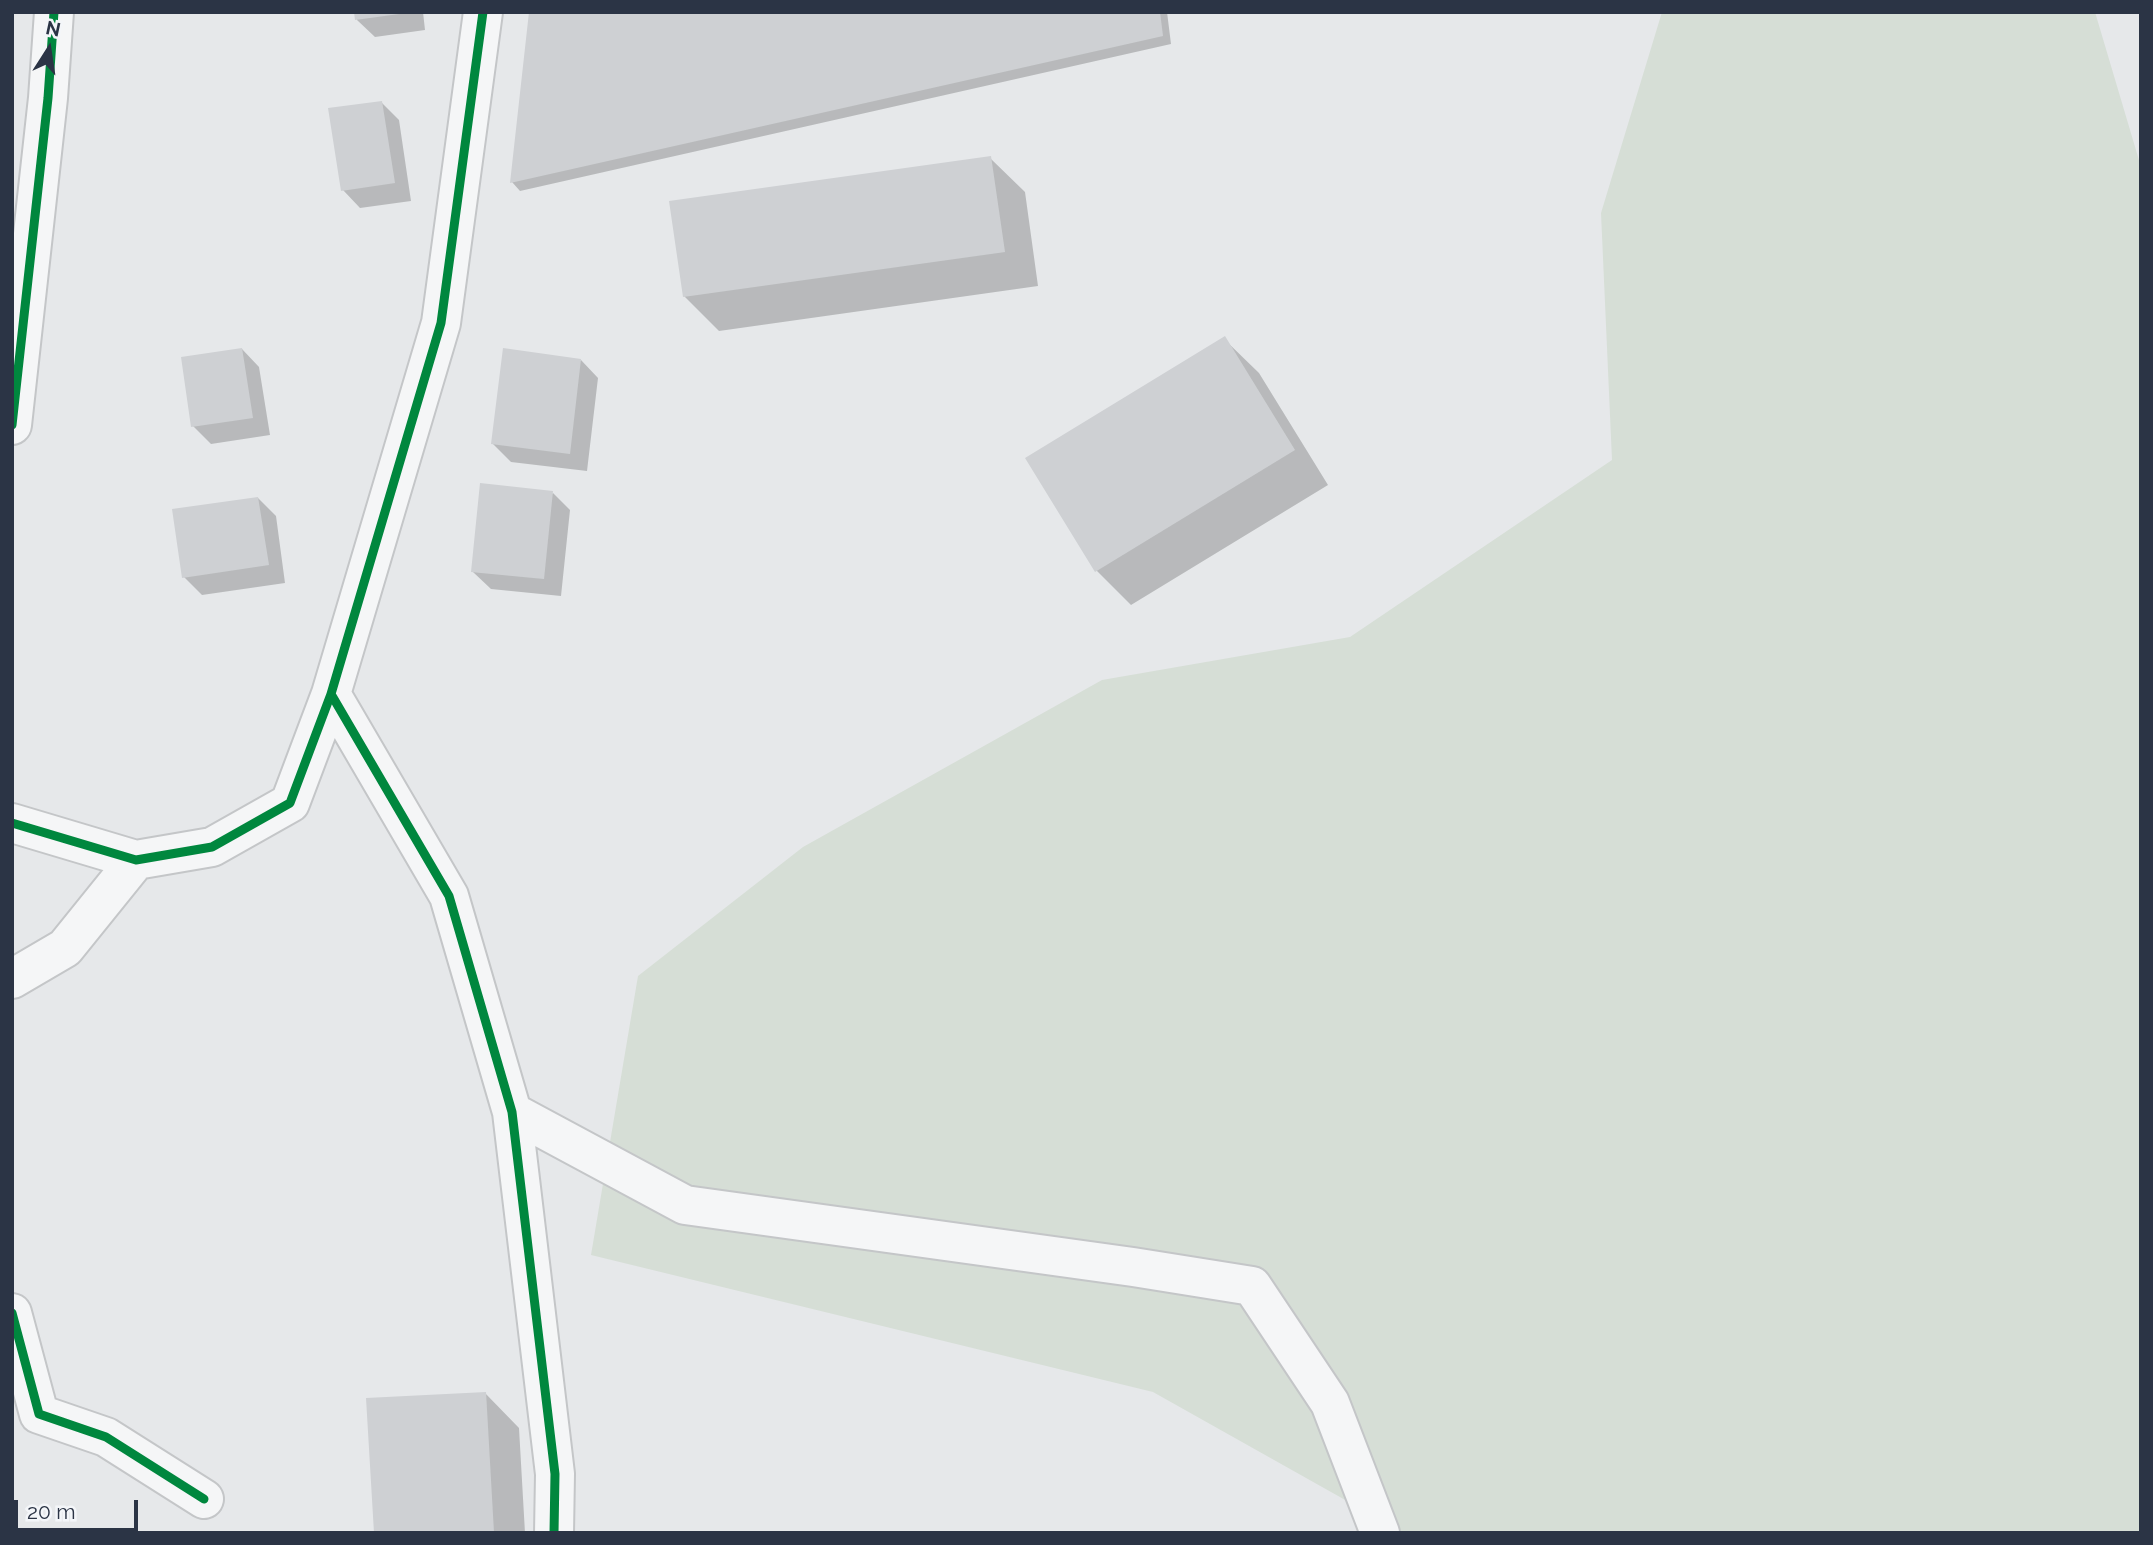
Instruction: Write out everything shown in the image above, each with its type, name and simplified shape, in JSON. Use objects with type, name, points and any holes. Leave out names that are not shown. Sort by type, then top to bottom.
[{"type":"street","points":[[12,425],[48,98],[54,12]]},
{"type":"street","points":[[12,823],[136,860],[212,847],[290,803],[331,694],[441,323],[483,12]]},
{"type":"street","points":[[331,694],[449,896],[512,1112],[555,1474],[554,1533]]},
{"type":"street","points":[[12,979],[65,948],[136,860]]},
{"type":"street","points":[[512,1112],[685,1205],[1252,1286],[1330,1403],[1380,1533]]},
{"type":"street","points":[[12,1313],[38,1414],[106,1437],[204,1499]]},
{"type":"shaded area","points":[[1662,12],[2095,12],[2141,167],[2141,1533],[1404,1533],[1153,1392],[591,1255],[638,976],[803,847],[1102,680],[1350,637],[1612,460],[1601,213]]},
{"type":"building","points":[[354,12],[399,12],[399,14],[355,20]]},
{"type":"building","points":[[529,12],[1160,12],[1163,36],[510,183]]},
{"type":"building","points":[[382,101],[395,183],[341,191],[328,108]]},
{"type":"building","points":[[991,156],[1005,252],[683,297],[669,201]]},
{"type":"building","points":[[1225,336],[1295,450],[1095,572],[1025,458]]},
{"type":"building","points":[[242,348],[253,418],[191,427],[181,357]]},
{"type":"building","points":[[503,348],[581,359],[570,454],[491,444]]},
{"type":"building","points":[[480,483],[553,491],[544,579],[471,572]]},
{"type":"building","points":[[258,497],[269,565],[182,578],[172,509]]},
{"type":"building","points":[[486,1392],[494,1533],[374,1533],[366,1398]]},
{"type":"cycle path","points":[[12,425],[48,98],[54,12]]},
{"type":"cycle path","points":[[12,823],[136,860],[212,847],[290,803],[331,694],[441,323],[483,12]]},
{"type":"cycle path","points":[[331,694],[449,896],[512,1112],[555,1474],[554,1533]]},
{"type":"cycle path","points":[[12,1313],[39,1414],[106,1437],[204,1499]]}]
